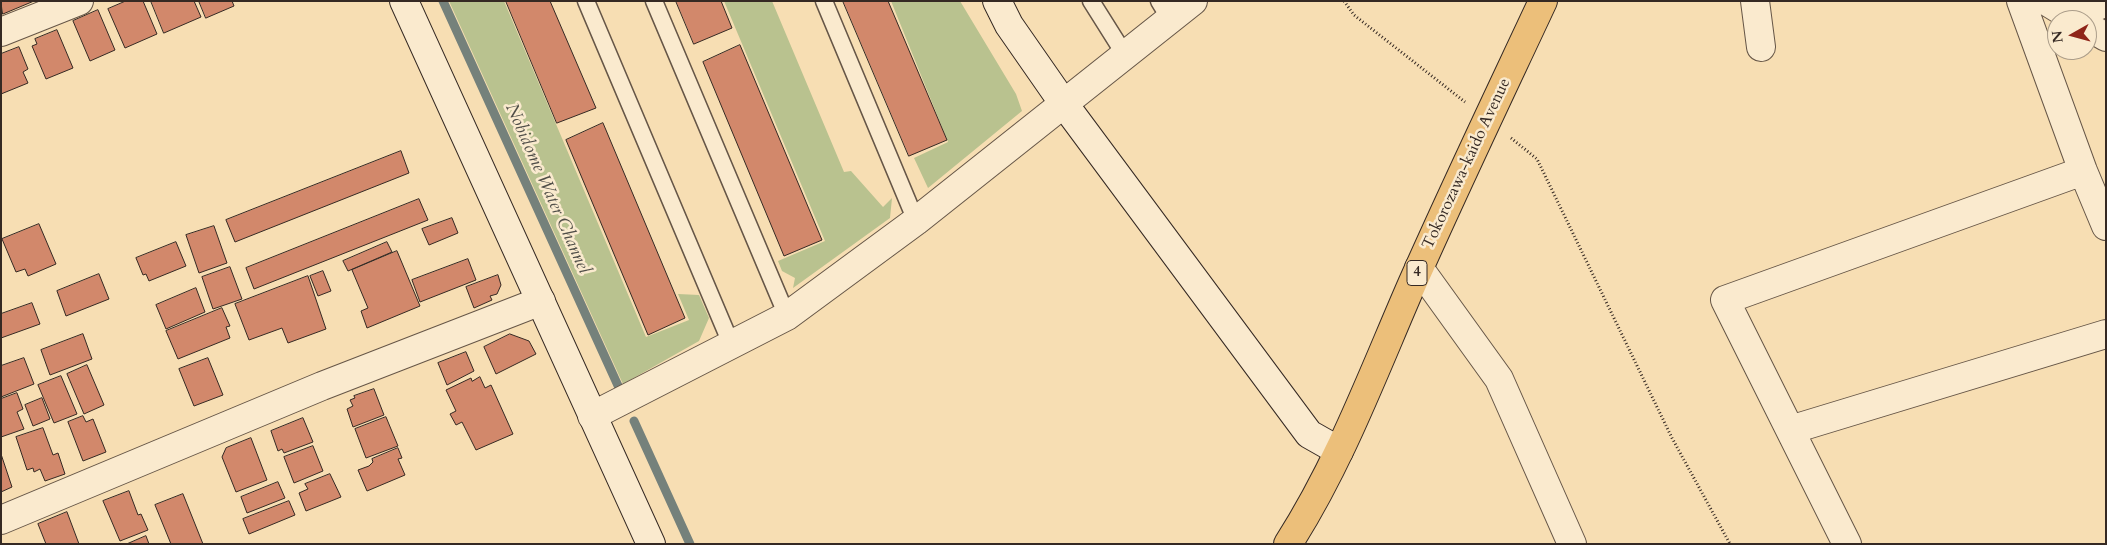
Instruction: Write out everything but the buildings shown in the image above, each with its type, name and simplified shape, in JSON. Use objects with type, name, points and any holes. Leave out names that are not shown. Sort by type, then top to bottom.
[{"type":"main road","name":"Tokorozawa-kaido Avenue","points":[[1288,544],[1307,514],[1339,451],[1419,268],[1543,1]]},
{"type":"street","points":[[1,32],[79,1]]},
{"type":"street","points":[[404,1],[651,544]]},
{"type":"street","points":[[997,1],[1009,25],[1064,104],[1309,434],[1339,451]]},
{"type":"street","points":[[592,416],[732,346],[787,316],[916,222],[1125,55],[1164,10],[1193,1]]},
{"type":"street","points":[[1755,1],[1761,48]]},
{"type":"street","points":[[2021,1],[2083,171],[2106,226]]},
{"type":"street","points":[[2046,1],[2061,10]]},
{"type":"street","points":[[2095,10],[2106,2]]},
{"type":"street","points":[[1847,544],[1725,300],[2083,171]]},
{"type":"street","points":[[1419,268],[1499,379],[1572,544]]},
{"type":"street","points":[[1,520],[322,386],[541,301]]},
{"type":"street","points":[[1790,430],[2106,334]]},
{"type":"lane","points":[[586,1],[732,346]]},
{"type":"lane","points":[[654,1],[787,316]]},
{"type":"lane","points":[[824,1],[916,222]]},
{"type":"lane","points":[[1091,1],[1125,55]]},
{"type":"path","points":[[1344,1],[1354,15],[1466,103]]},
{"type":"path","points":[[1504,133],[1537,159],[1672,438],[1730,544]]},
{"type":"green space","points":[[449,1],[504,1],[646,337],[689,320],[678,294],[699,295],[709,318],[699,341],[623,384]]},
{"type":"green space","points":[[724,1],[772,1],[844,172],[851,171],[883,207],[892,198],[890,218],[793,288],[795,278],[782,271],[778,261],[825,241]]},
{"type":"green space","points":[[891,1],[960,1],[1016,94],[1022,111],[928,188],[914,158],[948,142]]},
{"type":"waterway","name":"Nobidome Water Channel","points":[[443,1],[620,390]]},
{"type":"waterway","name":"Nobidome Water Channel","points":[[634,421],[690,544]]}]
